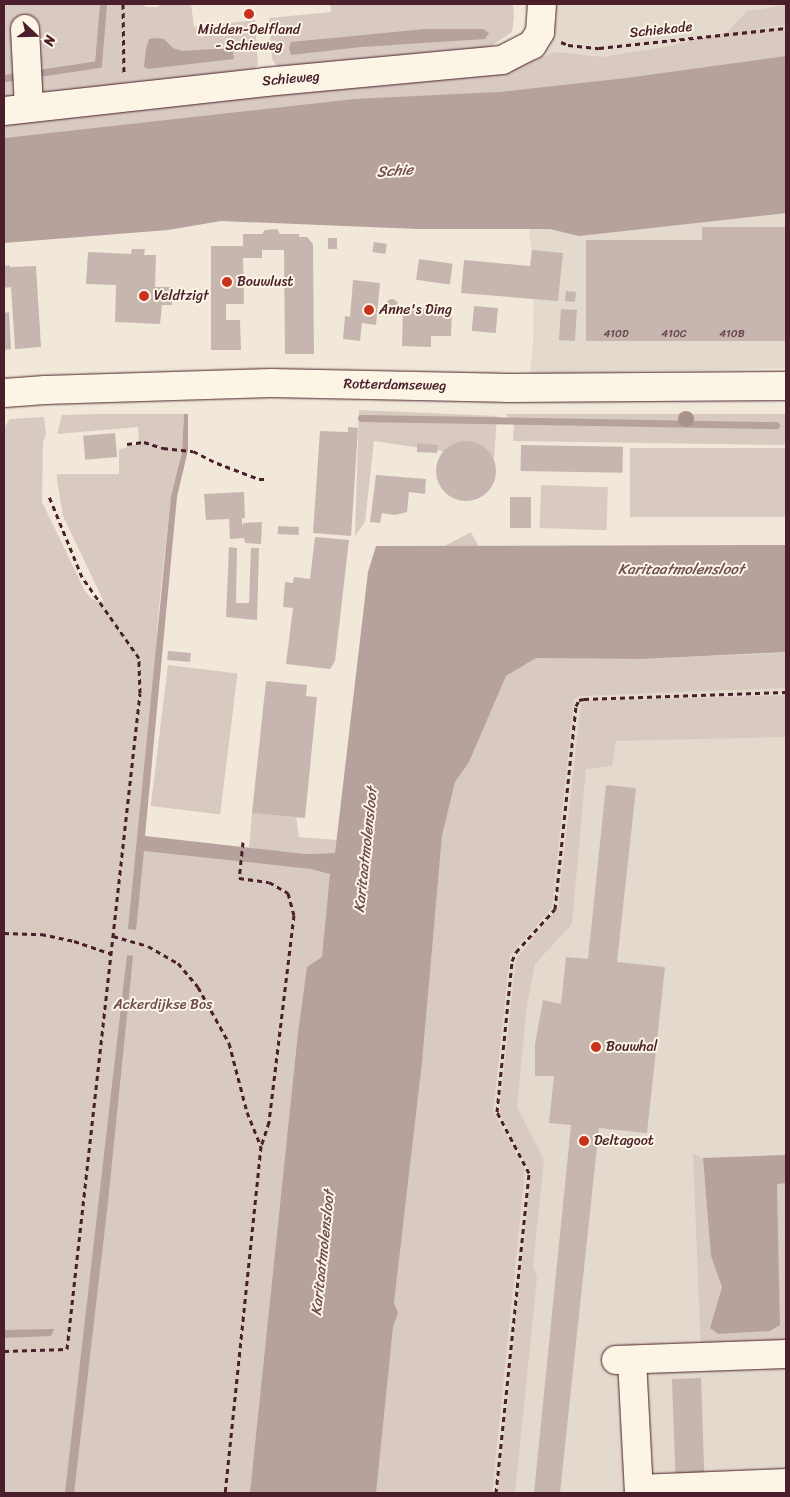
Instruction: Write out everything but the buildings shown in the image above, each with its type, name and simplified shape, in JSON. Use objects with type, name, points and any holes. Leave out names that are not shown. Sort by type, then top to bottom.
[{"type":"street","points":[[540,32],[542,4]]},
{"type":"street","points":[[20,102],[27,58],[25,29]]},
{"type":"street","name":"Schieweg","points":[[20,102],[125,97],[502,60],[532,45],[540,32]]},
{"type":"street","name":"Rotterdamseweg","points":[[4,393],[272,383],[510,388],[786,386]]},
{"type":"street","points":[[786,1354],[624,1360],[639,1491],[786,1483]]},
{"type":"path","points":[[123,4],[125,97]]},
{"type":"path","name":"Schiekade","points":[[540,32],[568,46],[599,48],[786,28]]},
{"type":"path","points":[[127,444],[144,442],[163,448],[189,450],[247,474],[267,479]]},
{"type":"path","points":[[4,1351],[67,1349],[140,693],[138,658],[82,577],[48,496]]},
{"type":"path","points":[[496,1493],[529,1173],[497,1112],[511,970],[516,952],[555,909],[576,706],[579,700],[584,699],[786,692]]},
{"type":"path","points":[[225,1493],[261,1146],[269,1122],[294,915],[288,893],[269,882],[239,878],[243,842]]},
{"type":"path","points":[[4,933],[49,936],[74,941],[111,954]]},
{"type":"path","points":[[114,936],[148,946],[178,963],[198,987],[229,1043],[247,1112],[261,1146]]},
{"type":"shaded area","points":[[528,4],[786,4],[786,368],[530,374],[533,342],[534,272],[529,231],[523,90]]},
{"type":"shaded area","points":[[427,622],[786,624],[786,1493],[335,1493]]},
{"type":"green space","points":[[4,4],[144,4],[145,7],[158,7],[160,4],[191,4],[194,27],[255,20],[258,65],[247,79],[525,63],[556,52],[602,57],[665,47],[727,32],[747,11],[786,5],[786,25],[746,30],[786,27],[786,56],[626,78],[498,92],[226,114],[4,138]]},
{"type":"green space","points":[[330,4],[513,4],[514,16],[512,32],[481,53],[287,70],[276,65],[272,59],[269,18],[331,12]]},
{"type":"green space","points":[[359,410],[497,416],[494,459],[374,441],[365,522],[355,536]]},
{"type":"green space","name":"Ackerdijkse Bos","points":[[184,414],[182,452],[171,496],[159,607],[141,842],[336,867],[274,1493],[4,1493],[4,428],[10,419],[44,417],[46,434],[43,442],[42,502],[85,591],[93,600],[104,602],[63,516],[57,480],[57,474],[119,474],[119,450],[139,443],[138,427],[57,434],[62,415]]},
{"type":"green space","points":[[506,414],[785,414],[786,445],[513,441],[514,426]]},
{"type":"green space","points":[[630,448],[786,448],[786,517],[630,517]]},
{"type":"green space","points":[[541,485],[608,487],[606,530],[539,528]]},
{"type":"green space","points":[[471,532],[478,545],[411,581],[404,568]]},
{"type":"green space","points":[[786,653],[786,688],[580,696],[574,699],[552,908],[510,955],[493,1111],[525,1170],[492,1493],[375,1493],[393,1327],[398,1313],[394,1303],[418,1095],[442,836],[455,782],[469,762],[506,676],[536,658],[641,659]]},
{"type":"green space","points":[[168,665],[237,674],[220,814],[151,806]]},
{"type":"green space","points":[[786,695],[786,737],[616,741],[612,766],[586,769],[572,924],[535,964],[527,1004],[517,1107],[544,1160],[533,1265],[537,1278],[515,1493],[498,1493],[531,1173],[499,1114],[516,959],[558,907],[581,704],[585,701]]},
{"type":"green space","points":[[252,813],[296,817],[299,837],[338,840],[335,853],[306,854],[249,848]]},
{"type":"green space","points":[[693,1154],[703,1158],[711,1256],[722,1287],[710,1328],[718,1334],[770,1331],[780,1325],[777,1183],[786,1183],[786,1348],[701,1353]]},
{"type":"water","points":[[425,29],[483,29],[489,33],[485,39],[361,47],[291,55],[289,48],[291,42]]},
{"type":"water","points":[[149,39],[164,39],[173,48],[182,51],[232,48],[234,59],[148,69],[144,67],[146,49]]},
{"type":"water","name":"Schie","points":[[786,56],[786,213],[579,236],[550,229],[418,229],[221,221],[168,230],[4,243],[4,138],[354,99],[498,92],[626,78]]},
{"type":"water","name":"Karitaatmolensloot","points":[[184,414],[188,414],[188,450],[177,497],[145,836],[306,854],[335,853],[368,572],[376,546],[786,545],[786,652],[641,659],[536,658],[506,676],[469,762],[455,782],[442,836],[422,1062],[394,1303],[398,1313],[393,1327],[376,1493],[250,1493],[298,1033],[307,967],[322,957],[330,874],[311,869],[144,851],[136,930],[128,929],[171,496],[182,452]]},
{"type":"water","points":[[127,955],[133,956],[108,1202],[74,1493],[65,1493]]},
{"type":"water","points":[[786,1155],[786,1183],[777,1184],[780,1325],[770,1331],[718,1334],[710,1328],[722,1287],[711,1256],[703,1158]]},
{"type":"water","points":[[54,1329],[51,1336],[4,1338],[4,1330]]},
{"type":"waterway","points":[[32,74],[98,64],[103,4]]},
{"type":"waterway","points":[[4,78],[21,76]]},
{"type":"waterway","points":[[361,418],[776,425]]},
{"type":"place","name":"Midden-Delfland - Schieweg","points":[[249,14]]},
{"type":"place","name":"Bouwlust","points":[[227,282]]},
{"type":"place","name":"Veldtzigt","points":[[144,296]]},
{"type":"place","name":"Anne's Ding","points":[[369,310]]},
{"type":"place","name":"Bouwhal","points":[[596,1047]]},
{"type":"place","name":"Deltagoot","points":[[584,1141]]}]
